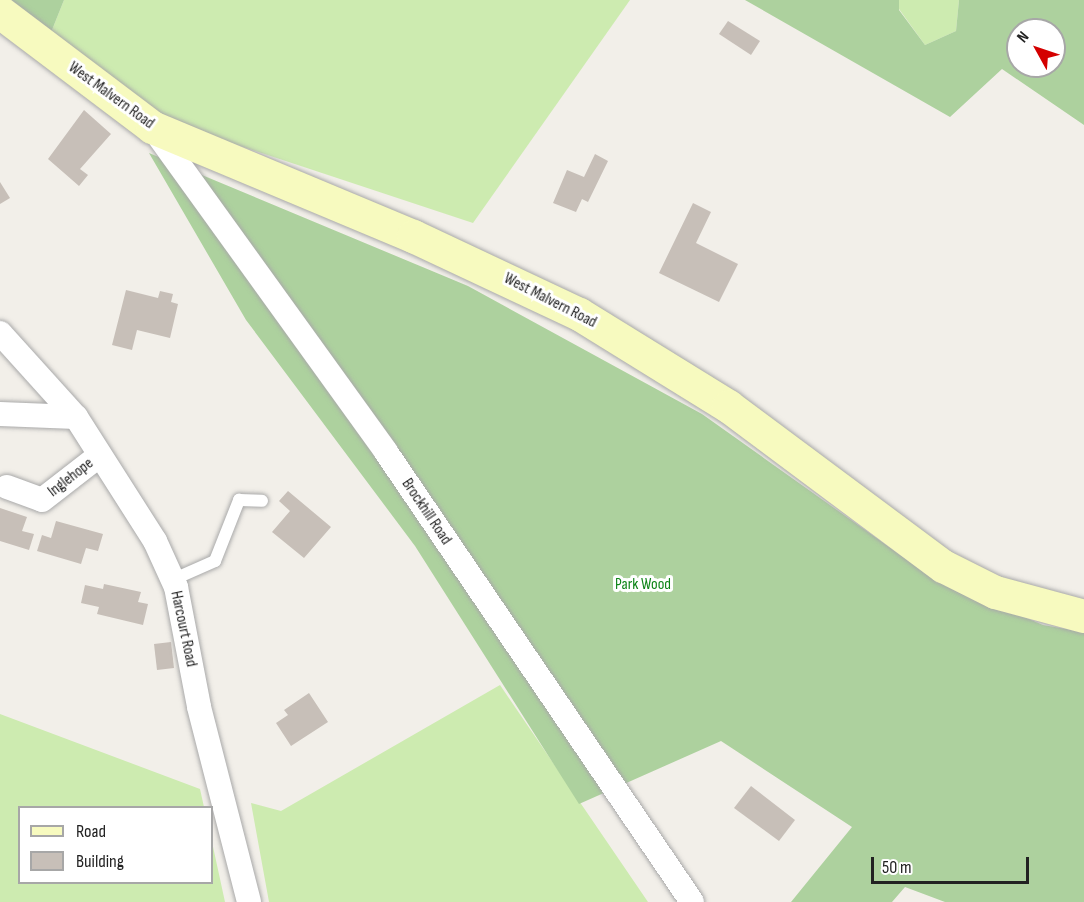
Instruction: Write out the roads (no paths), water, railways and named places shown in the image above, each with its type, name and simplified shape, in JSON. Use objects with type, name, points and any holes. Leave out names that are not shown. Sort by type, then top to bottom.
[{"type":"main road","name":"West Malvern Road","points":[[0,12],[152,127],[413,236],[579,314],[728,406],[943,566],[995,592],[1084,616]]},
{"type":"street","name":"Brockhill Road","points":[[152,127],[386,452],[692,902]]},
{"type":"street","name":"Harcourt Road","points":[[0,333],[76,417],[155,541],[172,580],[249,902]]},
{"type":"street","points":[[0,414],[76,417]]},
{"type":"street","name":"Inglehope","points":[[7,487],[42,500],[100,455]]},
{"type":"lane","points":[[172,580],[215,561],[239,500],[262,501]]},
{"type":"park label","name":"Park Wood","points":[[643,585]]}]
